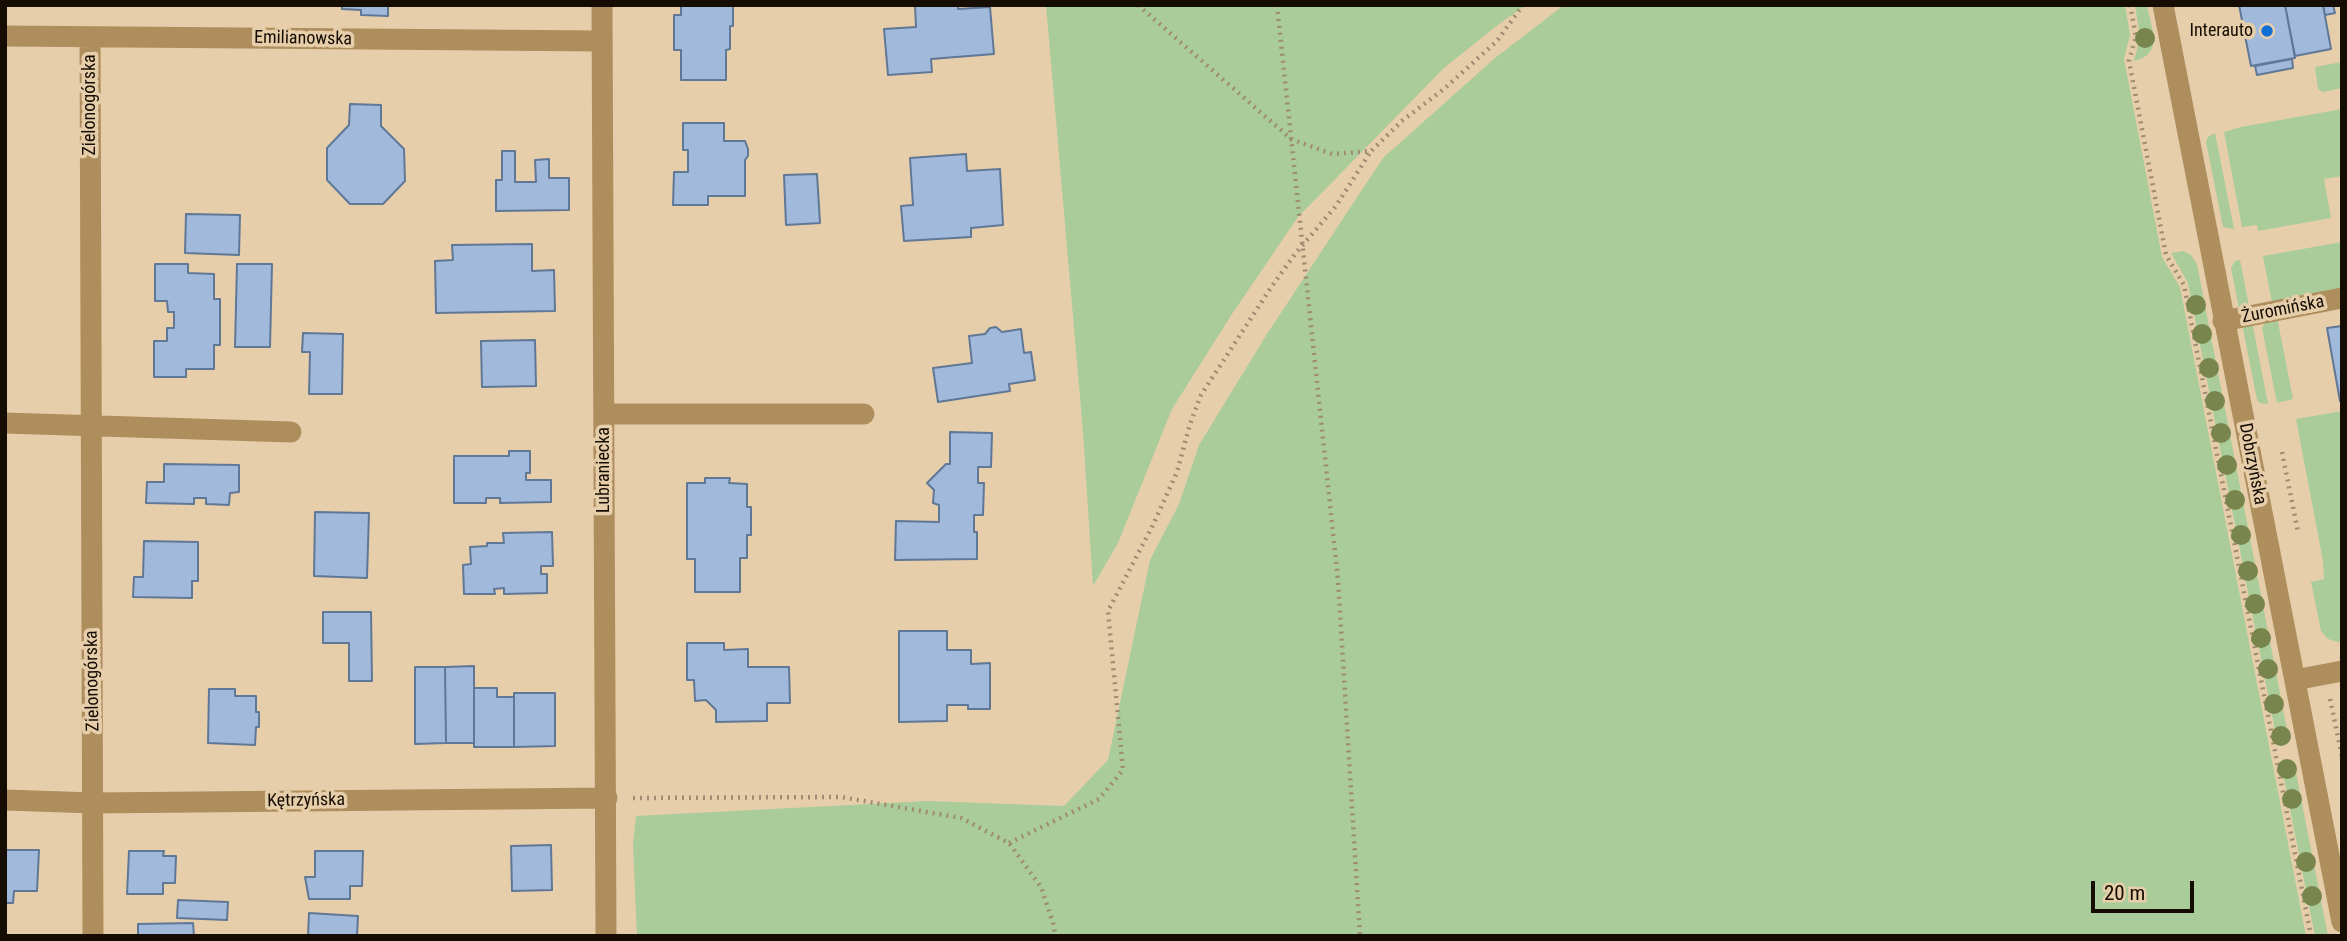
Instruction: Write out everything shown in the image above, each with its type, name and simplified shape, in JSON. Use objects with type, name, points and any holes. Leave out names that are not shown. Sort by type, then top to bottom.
[{"type":"street","name":"Lubraniecka","points":[[602,5],[606,936]]},
{"type":"street","name":"Dobrzyńska","points":[[2163,5],[2342,922]]},
{"type":"street","name":"Emilianowska","points":[[5,36],[601,41]]},
{"type":"street","name":"Zielonogórska","points":[[90,37],[93,936]]},
{"type":"street","name":"Żuromińska","points":[[2223,321],[2342,298]]},
{"type":"street","points":[[604,414],[864,414]]},
{"type":"street","points":[[5,423],[291,432]]},
{"type":"street","points":[[2295,680],[2342,671]]},
{"type":"street","name":"Kętrzyńska","points":[[5,800],[94,803],[607,798]]},
{"type":"path","points":[[1138,5],[1291,139],[1332,154],[1371,151]]},
{"type":"path","points":[[1277,5],[1338,580],[1360,936]]},
{"type":"path","points":[[1010,843],[1099,799],[1123,770],[1108,611],[1177,472],[1201,395],[1272,286],[1336,206],[1371,151],[1403,120],[1444,89],[1497,41],[1523,5]]},
{"type":"path","points":[[2130,5],[2136,36],[2129,61],[2131,74],[2166,254],[2184,285],[2311,936]]},
{"type":"path","points":[[607,798],[841,797],[961,818],[1010,843],[1041,887],[1055,936]]},
{"type":"green space","points":[[1046,5],[1526,5],[1444,68],[1298,217],[1172,409],[1118,543],[1093,586],[1083,432]]},
{"type":"green space","points":[[1564,5],[2125,5],[2130,35],[2124,59],[2162,257],[2180,287],[2306,936],[637,936],[633,844],[636,816],[928,801],[1064,806],[1108,760],[1150,560],[1179,504],[1199,445],[1267,334],[1383,158],[1495,58]]},
{"type":"green space","points":[[2135,5],[2147,5],[2154,39],[2150,53],[2134,61],[2140,37]]},
{"type":"green space","points":[[2342,62],[2342,88],[2323,92],[2318,89],[2315,67]]},
{"type":"green space","points":[[2342,109],[2342,176],[2324,179],[2331,218],[2258,231],[2257,225],[2242,227],[2224,132]]},
{"type":"green space","points":[[2215,133],[2234,229],[2223,227],[2206,142],[2208,137]]},
{"type":"green space","points":[[2342,242],[2342,290],[2272,303],[2263,256]]},
{"type":"green space","points":[[2183,251],[2191,255],[2197,264],[2289,740],[2277,741],[2188,283],[2171,253]]},
{"type":"green space","points":[[2240,260],[2268,404],[2257,400],[2231,268],[2235,261]]},
{"type":"green space","points":[[2277,317],[2293,399],[2277,403],[2262,328],[2268,319]]},
{"type":"green space","points":[[2342,411],[2342,643],[2328,639],[2321,631],[2311,582],[2324,579],[2323,561],[2296,419]]},
{"type":"green space","points":[[2292,761],[2328,936],[2315,936],[2281,763]]},
{"type":"building","points":[[342,5],[388,5],[388,16],[361,15],[361,10],[342,9]]},
{"type":"building","points":[[681,5],[733,5],[730,49],[726,50],[726,80],[681,80],[681,50],[674,50],[674,15],[681,15]]},
{"type":"building","points":[[908,5],[958,5],[958,9],[990,7],[994,54],[931,59],[932,72],[888,75],[884,29],[916,27],[915,6]]},
{"type":"building","name":"Interauto","points":[[2239,5],[2285,5],[2295,58],[2251,66]]},
{"type":"building","points":[[2285,5],[2323,5],[2331,49],[2295,56]]},
{"type":"building","points":[[2323,5],[2333,5],[2335,13],[2325,15]]},
{"type":"building","points":[[2292,59],[2293,68],[2257,75],[2255,66]]},
{"type":"building","points":[[350,104],[381,105],[381,126],[404,149],[405,181],[383,204],[350,204],[327,180],[327,148],[349,125]]},
{"type":"building","points":[[683,123],[724,123],[724,141],[745,141],[748,156],[745,160],[745,196],[708,196],[708,205],[673,205],[674,172],[688,172],[688,150],[683,150]]},
{"type":"building","points":[[502,151],[515,151],[515,182],[536,182],[535,160],[549,159],[549,178],[569,178],[569,210],[496,211],[496,180],[502,180]]},
{"type":"building","points":[[966,154],[967,171],[1000,169],[1003,225],[971,228],[971,237],[904,241],[901,206],[913,205],[910,158]]},
{"type":"building","points":[[817,174],[820,223],[786,225],[784,175]]},
{"type":"building","points":[[186,214],[240,215],[239,255],[185,253]]},
{"type":"building","points":[[532,244],[532,271],[554,270],[555,311],[436,313],[435,261],[453,260],[452,245]]},
{"type":"building","points":[[155,264],[188,264],[188,273],[214,274],[214,299],[220,299],[220,345],[214,345],[214,369],[186,369],[186,377],[154,377],[154,341],[167,341],[167,328],[174,328],[174,312],[168,312],[167,301],[155,301]]},
{"type":"building","points":[[237,264],[272,264],[270,347],[235,347]]},
{"type":"building","points":[[2342,326],[2342,400],[2340,401],[2327,328]]},
{"type":"building","points":[[996,327],[1002,332],[1021,329],[1024,353],[1031,352],[1035,380],[1009,384],[1010,391],[938,402],[933,368],[972,363],[969,336],[985,334],[990,328]]},
{"type":"building","points":[[303,333],[343,334],[342,394],[309,394],[310,352],[302,352]]},
{"type":"building","points":[[535,340],[536,386],[482,387],[481,341]]},
{"type":"building","points":[[950,432],[992,433],[991,467],[978,467],[978,483],[984,483],[983,515],[974,515],[977,559],[895,560],[896,521],[939,522],[939,505],[933,503],[934,490],[927,483],[946,464],[950,464]]},
{"type":"building","points":[[509,451],[530,451],[530,473],[526,473],[526,480],[551,480],[551,502],[500,503],[500,498],[486,498],[486,503],[454,503],[454,456],[509,456]]},
{"type":"building","points":[[164,464],[239,465],[239,492],[230,493],[229,505],[206,504],[206,498],[194,498],[194,504],[146,503],[147,482],[164,482]]},
{"type":"building","points":[[705,478],[730,478],[729,483],[747,484],[747,507],[751,507],[751,535],[747,535],[747,558],[740,558],[740,592],[695,592],[695,559],[687,559],[687,483],[705,483]]},
{"type":"building","points":[[315,512],[369,513],[367,578],[314,576]]},
{"type":"building","points":[[552,532],[553,566],[541,566],[541,574],[547,574],[547,593],[504,594],[504,588],[494,589],[495,594],[464,594],[463,565],[471,564],[470,547],[504,543],[503,533]]},
{"type":"building","points":[[144,541],[198,542],[198,581],[192,581],[192,598],[133,597],[134,577],[143,577]]},
{"type":"building","points":[[323,612],[371,612],[372,681],[349,681],[349,643],[323,643]]},
{"type":"building","points":[[899,631],[947,631],[947,650],[971,650],[971,664],[990,663],[990,709],[947,705],[947,721],[899,722]]},
{"type":"building","points":[[687,643],[724,643],[724,650],[748,649],[748,667],[789,667],[790,703],[767,703],[767,721],[716,722],[716,710],[706,700],[695,701],[694,680],[687,680]]},
{"type":"building","points":[[474,666],[474,743],[446,743],[445,667]]},
{"type":"building","points":[[415,667],[445,667],[446,743],[415,744]]},
{"type":"building","points":[[474,688],[497,688],[497,697],[514,697],[514,747],[474,747]]},
{"type":"building","points":[[209,689],[235,689],[235,696],[256,696],[259,727],[256,727],[255,745],[208,743]]},
{"type":"building","points":[[514,693],[555,693],[555,746],[514,747]]},
{"type":"building","points":[[551,845],[552,890],[512,891],[511,846]]},
{"type":"building","points":[[5,850],[39,850],[37,891],[14,891],[13,903],[5,903]]},
{"type":"building","points":[[129,851],[164,851],[163,856],[176,856],[175,883],[163,883],[163,894],[127,894]]},
{"type":"building","points":[[315,851],[363,851],[362,886],[350,886],[350,899],[309,899],[305,877],[315,877]]},
{"type":"building","points":[[178,900],[228,902],[227,920],[177,918]]},
{"type":"building","points":[[309,913],[358,916],[357,936],[308,936]]},
{"type":"building","points":[[193,923],[194,936],[138,936],[138,924]]},
{"type":"place","name":"Interauto","points":[[2267,31]]}]
